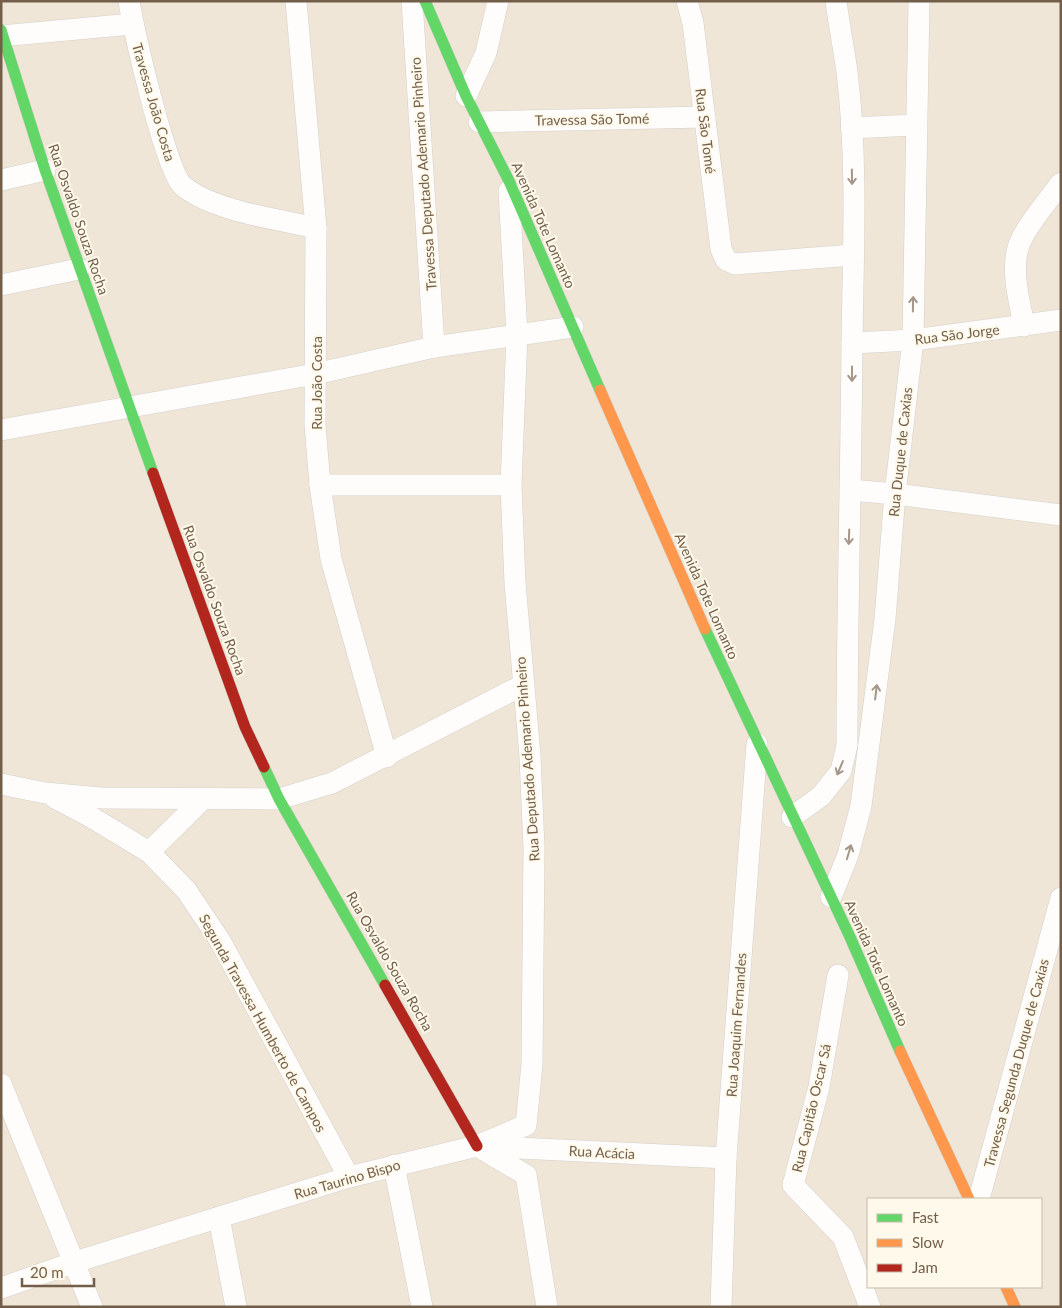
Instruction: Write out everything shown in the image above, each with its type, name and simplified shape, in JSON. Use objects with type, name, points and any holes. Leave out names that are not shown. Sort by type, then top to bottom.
[{"type":"main road","name":"Avenida Tote Lomanto","points":[[425,1],[466,96],[509,181],[757,744],[831,897],[924,1107],[968,1198]]},
{"type":"main road","name":"Rua Osvaldo Souza Rocha","points":[[2,34],[79,269],[245,728],[279,799],[477,1146]]},
{"type":"main road","points":[[1006,1288],[1015,1307]]},
{"type":"street","name":"Travessa João Costa","points":[[129,1],[132,24],[169,159],[182,185],[209,202],[316,228]]},
{"type":"street","name":"Rua João Costa","points":[[296,1],[316,228],[315,425],[320,485],[331,558],[387,757]]},
{"type":"street","name":"Travessa Deputado Ademario Pinheiro","points":[[412,1],[434,347]]},
{"type":"street","points":[[466,96],[486,53],[498,1]]},
{"type":"street","name":"Rua São Tomé","points":[[687,1],[692,23],[705,117],[721,248],[726,260],[735,264],[853,255]]},
{"type":"street","points":[[792,817],[821,796],[841,771],[847,745],[847,584],[851,490],[853,255],[851,128],[847,72],[836,1]]},
{"type":"street","name":"Rua Duque de Caxias","points":[[831,897],[848,855],[861,806],[885,619],[895,494],[913,340],[918,1]]},
{"type":"street","name":"Travessa João Costa","points":[[2,34],[132,24]]},
{"type":"street","name":"Travessa São Tomé","points":[[480,122],[705,117]]},
{"type":"street","points":[[851,128],[916,125]]},
{"type":"street","points":[[1,180],[45,170]]},
{"type":"street","name":"Rua Deputado Ademario Pinheiro","points":[[477,1146],[526,1124],[532,1064],[534,848],[530,756],[515,583],[511,485],[517,334],[509,181]]},
{"type":"street","points":[[1024,326],[1016,274],[1017,251],[1028,230],[1061,183]]},
{"type":"street","points":[[1,285],[79,269]]},
{"type":"street","name":"Rua São Jorge","points":[[852,343],[913,340],[1061,320]]},
{"type":"street","points":[[1,430],[315,374],[434,347],[573,327]]},
{"type":"street","points":[[320,485],[511,485]]},
{"type":"street","points":[[851,490],[1061,515]]},
{"type":"street","name":"Segunda Travessa Humberto de Campos","points":[[1,784],[45,793],[101,798],[279,799],[332,784],[523,685]]},
{"type":"street","name":"Rua Joaquim Fernandes","points":[[721,1307],[726,1158],[757,744]]},
{"type":"street","points":[[847,745],[868,751]]},
{"type":"street","name":"Segunda Travessa Humberto de Campos","points":[[45,793],[92,817],[149,852],[186,890],[219,939],[350,1177]]},
{"type":"street","points":[[149,852],[203,799]]},
{"type":"street","name":"Travessa Segunda Duque de Caxias","points":[[979,1198],[1061,898]]},
{"type":"street","name":"Rua Capitão Oscar Sá","points":[[838,975],[819,1088],[793,1185],[843,1237],[870,1307]]},
{"type":"street","points":[[1,1084],[92,1307]]},
{"type":"street","points":[[477,1146],[526,1175],[547,1307]]},
{"type":"street","name":"Rua Acácia","points":[[477,1146],[726,1158]]},
{"type":"street","name":"Rua Taurino Bispo","points":[[1,1288],[75,1262],[350,1177],[477,1146]]},
{"type":"street","points":[[394,1165],[422,1307]]},
{"type":"street","points":[[219,1217],[236,1307]]},
{"type":"shaded area","points":[[1,1],[1061,1],[1061,1307],[1,1307]]},
{"type":"traffic: fast","points":[[425,1],[466,96],[509,181],[600,390]]},
{"type":"traffic: fast","points":[[1,30],[45,170],[153,473]]},
{"type":"traffic: fast","points":[[705,629],[850,937],[900,1051]]},
{"type":"traffic: fast","points":[[264,767],[279,799],[385,985]]},
{"type":"traffic: slow","points":[[600,390],[705,629]]},
{"type":"traffic: slow","points":[[900,1051],[969,1198]]},
{"type":"traffic: slow","points":[[1006,1288],[1015,1307]]},
{"type":"traffic: jam","points":[[153,473],[245,727],[264,767]]},
{"type":"traffic: jam","points":[[385,985],[477,1146]]}]
